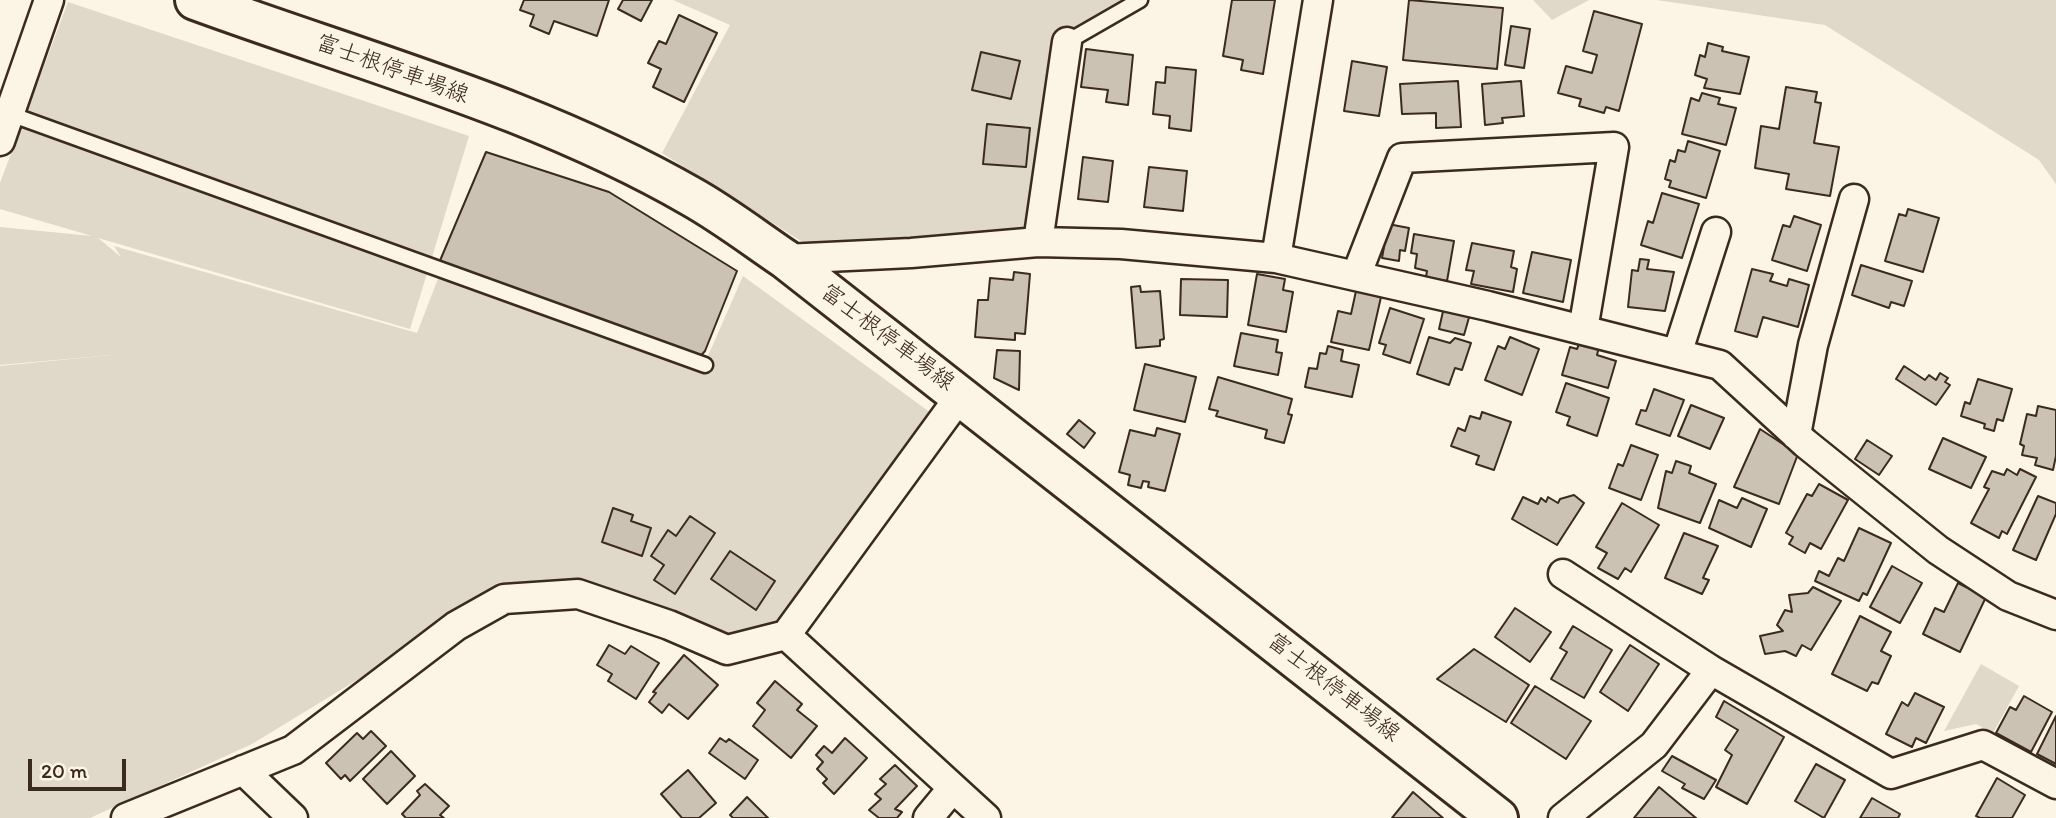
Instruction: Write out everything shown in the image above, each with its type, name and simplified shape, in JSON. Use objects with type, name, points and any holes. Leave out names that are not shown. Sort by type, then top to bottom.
[{"type":"main road","name":"富士根停車場線","points":[[195,0],[450,90],[579,141],[693,197],[785,259],[1498,818]]},
{"type":"street","points":[[0,141],[49,0]]},
{"type":"street","points":[[1276,258],[1318,0]]},
{"type":"street","points":[[1038,242],[1067,42]]},
{"type":"street","points":[[1356,276],[1402,158],[1614,147],[1583,330]]},
{"type":"street","points":[[1796,435],[1813,345],[1854,199]]},
{"type":"street","points":[[1677,354],[1716,232]]},
{"type":"street","points":[[785,259],[911,254],[1038,242],[1121,244],[1276,258],[1720,365],[1796,435],[1938,550],[2008,596],[2056,615]]},
{"type":"street","points":[[126,818],[293,750],[456,626],[504,599],[578,594],[669,625],[727,650],[786,635],[961,395]]},
{"type":"street","points":[[1563,574],[1711,670],[1891,774],[1983,745],[2056,784]]},
{"type":"street","points":[[786,635],[986,818]]},
{"type":"street","points":[[1563,818],[1654,746],[1711,670]]},
{"type":"street","points":[[243,770],[293,818]]},
{"type":"street","points":[[928,818],[952,789]]},
{"type":"lane","points":[[1067,42],[1140,0]]},
{"type":"lane","points":[[10,114],[705,365]]},
{"type":"shaded area","points":[[673,0],[1121,0],[1064,33],[1033,234],[812,248],[662,153],[730,25]]},
{"type":"shaded area","points":[[1533,0],[1589,0],[1552,20]]},
{"type":"shaded area","points":[[1657,0],[2056,0],[2056,184],[2039,160],[1825,25]]},
{"type":"shaded area","points":[[68,2],[469,136],[410,329],[98,238],[121,257],[114,246],[417,333],[439,276],[704,365],[743,276],[942,421],[786,635],[731,645],[511,586],[252,744],[90,818],[0,818],[0,366],[112,355],[0,365],[0,227],[92,236],[0,209],[0,183]]},
{"type":"shaded area","points":[[1981,664],[2019,686],[1993,733],[1976,724],[1944,731]]},
{"type":"building","points":[[524,0],[609,0],[597,36],[554,21],[549,34],[530,26],[534,15],[520,10]]},
{"type":"building","points":[[623,0],[652,0],[641,21],[618,9]]},
{"type":"building","points":[[1232,0],[1275,0],[1263,74],[1241,70],[1243,60],[1223,56]]},
{"type":"building","points":[[1409,0],[1503,8],[1497,69],[1403,60]]},
{"type":"building","points":[[1594,11],[1642,24],[1619,111],[1606,107],[1604,113],[1579,106],[1581,99],[1558,93],[1566,66],[1592,73],[1597,55],[1583,51]]},
{"type":"building","points":[[679,15],[717,33],[684,102],[653,87],[661,69],[648,63],[659,41],[666,44]]},
{"type":"building","points":[[1511,26],[1530,29],[1524,68],[1505,65]]},
{"type":"building","points":[[1708,43],[1723,47],[1722,51],[1749,57],[1740,94],[1704,88],[1707,79],[1695,75],[1700,55],[1705,57]]},
{"type":"building","points":[[1086,49],[1133,55],[1128,105],[1106,102],[1108,90],[1081,87]]},
{"type":"building","points":[[981,52],[1020,61],[1011,99],[972,90]]},
{"type":"building","points":[[1352,61],[1387,67],[1379,116],[1344,111]]},
{"type":"building","points":[[1166,67],[1196,70],[1191,131],[1169,128],[1170,116],[1153,114],[1156,82],[1165,83]]},
{"type":"building","points":[[1458,81],[1461,127],[1436,128],[1436,113],[1402,114],[1400,84]]},
{"type":"building","points":[[1521,81],[1524,116],[1502,118],[1503,123],[1485,125],[1482,84]]},
{"type":"building","points":[[1786,87],[1817,92],[1815,102],[1821,103],[1814,143],[1839,147],[1830,196],[1786,189],[1789,174],[1755,168],[1761,126],[1779,129]]},
{"type":"building","points":[[1702,93],[1720,98],[1718,104],[1736,108],[1726,145],[1682,134],[1691,98],[1699,101]]},
{"type":"building","points":[[987,124],[1030,128],[1026,167],[983,164]]},
{"type":"building","points":[[1688,141],[1720,151],[1706,198],[1669,187],[1671,181],[1665,179],[1670,160],[1675,162],[1678,150],[1685,152]]},
{"type":"building","points":[[486,152],[609,192],[737,271],[705,351],[696,361],[439,263]]},
{"type":"building","points":[[1083,157],[1113,161],[1108,202],[1078,199]]},
{"type":"building","points":[[1149,167],[1187,171],[1183,211],[1144,207]]},
{"type":"building","points":[[1662,193],[1699,204],[1682,258],[1641,245],[1648,221],[1653,223]]},
{"type":"building","points":[[1908,209],[1939,218],[1923,272],[1885,261],[1899,214],[1906,216]]},
{"type":"building","points":[[1794,216],[1821,225],[1807,271],[1772,260],[1783,225],[1790,227]]},
{"type":"building","points":[[1388,224],[1409,228],[1405,251],[1400,250],[1399,261],[1382,258]]},
{"type":"building","points":[[1414,234],[1454,241],[1447,281],[1426,277],[1427,271],[1415,268],[1417,254],[1411,253]]},
{"type":"building","points":[[1472,243],[1514,251],[1511,267],[1517,269],[1513,292],[1471,284],[1474,271],[1466,270]]},
{"type":"building","points":[[1532,252],[1571,260],[1563,302],[1523,293]]},
{"type":"building","points":[[1640,259],[1649,260],[1647,269],[1674,272],[1665,311],[1628,307],[1632,270],[1638,271]]},
{"type":"building","points":[[1861,265],[1912,281],[1904,306],[1891,302],[1889,308],[1852,295]]},
{"type":"building","points":[[1752,269],[1773,274],[1770,281],[1787,286],[1789,279],[1809,285],[1798,327],[1763,317],[1757,337],[1735,331]]},
{"type":"building","points":[[1014,272],[1030,274],[1025,334],[1015,333],[1015,340],[975,337],[978,300],[988,300],[990,278],[1013,280]]},
{"type":"building","points":[[1257,274],[1285,279],[1283,290],[1293,292],[1286,332],[1248,325]]},
{"type":"building","points":[[1181,279],[1228,280],[1227,317],[1180,315]]},
{"type":"building","points":[[1140,286],[1141,292],[1160,291],[1164,339],[1160,340],[1160,346],[1136,348],[1131,287]]},
{"type":"building","points":[[1356,291],[1381,297],[1369,350],[1331,342],[1338,311],[1351,314]]},
{"type":"building","points":[[1444,307],[1470,314],[1464,335],[1439,329]]},
{"type":"building","points":[[1390,308],[1424,319],[1410,363],[1383,354],[1386,345],[1379,343]]},
{"type":"building","points":[[1241,333],[1278,340],[1276,352],[1282,353],[1278,375],[1234,366]]},
{"type":"building","points":[[1429,337],[1450,343],[1455,338],[1471,343],[1462,370],[1455,368],[1449,385],[1417,374]]},
{"type":"building","points":[[1510,337],[1539,349],[1522,395],[1485,380],[1498,346],[1505,349]]},
{"type":"building","points":[[1580,342],[1599,347],[1597,355],[1616,361],[1608,388],[1562,375],[1570,347],[1577,349]]},
{"type":"building","points":[[1328,346],[1343,350],[1341,361],[1359,365],[1352,397],[1305,387],[1309,368],[1317,369],[1320,353],[1326,354]]},
{"type":"building","points":[[997,350],[1020,351],[1019,390],[994,378]]},
{"type":"building","points":[[1145,364],[1196,377],[1185,422],[1134,410]]},
{"type":"building","points":[[1904,366],[1925,380],[1929,375],[1936,380],[1940,373],[1948,378],[1945,382],[1950,385],[1936,405],[1896,379]]},
{"type":"building","points":[[1218,377],[1292,399],[1288,414],[1292,415],[1284,443],[1265,438],[1267,430],[1216,416],[1218,411],[1209,409]]},
{"type":"building","points":[[1978,379],[2012,389],[2003,421],[1997,419],[1994,431],[1984,428],[1985,424],[1961,416],[1965,402],[1970,404]]},
{"type":"building","points":[[1566,383],[1609,398],[1597,436],[1567,425],[1570,417],[1556,412]]},
{"type":"building","points":[[1654,389],[1684,400],[1670,436],[1636,424],[1641,410],[1646,411]]},
{"type":"building","points":[[1691,405],[1724,418],[1710,449],[1678,436]]},
{"type":"building","points":[[2038,406],[2056,410],[2056,456],[2053,470],[2035,465],[2037,458],[2022,455],[2024,446],[2020,444],[2027,414],[2036,416]]},
{"type":"building","points":[[1482,412],[1511,422],[1494,470],[1476,464],[1479,456],[1451,446],[1458,428],[1465,431],[1470,416],[1480,419]]},
{"type":"building","points":[[1079,420],[1095,433],[1084,448],[1067,434]]},
{"type":"building","points":[[1157,428],[1180,434],[1165,491],[1148,487],[1149,482],[1143,481],[1141,488],[1128,485],[1130,475],[1119,472],[1130,430],[1155,436]]},
{"type":"building","points":[[1760,429],[1798,454],[1779,504],[1734,487]]},
{"type":"building","points":[[1943,438],[1986,457],[1971,488],[1929,469]]},
{"type":"building","points":[[1867,440],[1892,456],[1879,475],[1855,459]]},
{"type":"building","points":[[1631,445],[1658,455],[1641,500],[1609,488],[1618,464],[1623,466]]},
{"type":"building","points":[[1676,461],[1691,466],[1689,473],[1716,484],[1700,523],[1658,508],[1666,471],[1672,473]]},
{"type":"building","points":[[2007,469],[2017,475],[2020,469],[2036,477],[2007,534],[2002,531],[1999,538],[1971,523],[1989,489],[1984,487],[1992,471],[2004,475]]},
{"type":"building","points":[[1819,484],[1848,500],[1821,549],[1810,543],[1805,553],[1789,544],[1793,537],[1786,533],[1807,494],[1812,496]]},
{"type":"building","points":[[1574,495],[1584,503],[1557,545],[1512,519],[1523,497],[1538,504],[1541,498],[1546,502],[1548,497],[1558,503],[1560,499]]},
{"type":"building","points":[[2038,496],[2056,503],[2056,514],[2036,560],[2013,550]]},
{"type":"building","points":[[1742,498],[1767,509],[1751,547],[1709,528],[1719,500],[1737,508]]},
{"type":"building","points":[[1622,503],[1659,525],[1631,572],[1625,568],[1618,579],[1598,568],[1607,553],[1596,547]]},
{"type":"building","points":[[613,508],[633,515],[631,521],[651,528],[642,556],[602,542]]},
{"type":"building","points":[[690,516],[715,533],[675,594],[654,580],[664,565],[651,556],[668,530],[676,536]]},
{"type":"building","points":[[1859,528],[1891,543],[1867,595],[1863,593],[1859,601],[1815,581],[1819,571],[1829,576],[1838,558],[1844,561]]},
{"type":"building","points":[[1684,533],[1718,546],[1703,578],[1709,580],[1702,594],[1665,578]]},
{"type":"building","points":[[730,551],[775,581],[756,610],[711,579]]},
{"type":"building","points":[[1892,566],[1922,583],[1900,623],[1870,607]]},
{"type":"building","points":[[1958,583],[1986,597],[1960,652],[1923,634],[1935,608],[1944,612]]},
{"type":"building","points":[[1813,587],[1841,601],[1811,650],[1802,645],[1796,656],[1785,651],[1765,654],[1760,636],[1783,631],[1777,625],[1785,610],[1792,612],[1789,595],[1808,593]]},
{"type":"building","points":[[1515,608],[1551,632],[1530,662],[1495,637]]},
{"type":"building","points":[[1860,616],[1891,632],[1881,651],[1891,656],[1878,684],[1872,682],[1867,691],[1832,674]]},
{"type":"building","points":[[1573,626],[1612,650],[1584,698],[1551,679],[1567,652],[1560,648]]},
{"type":"building","points":[[609,645],[625,654],[631,646],[659,663],[636,699],[608,681],[612,674],[597,665]]},
{"type":"building","points":[[1630,645],[1659,664],[1628,711],[1600,692]]},
{"type":"building","points":[[1474,649],[1529,685],[1506,722],[1437,679]]},
{"type":"building","points":[[684,655],[718,685],[688,719],[669,704],[662,713],[649,702],[656,693],[653,692]]},
{"type":"building","points":[[775,681],[802,704],[797,710],[817,726],[791,758],[753,726],[765,710],[757,703]]},
{"type":"building","points":[[1535,686],[1591,721],[1566,759],[1511,723]]},
{"type":"building","points":[[1915,693],[1944,707],[1926,743],[1916,738],[1912,747],[1886,734],[1902,702],[1908,706]]},
{"type":"building","points":[[2024,696],[2052,712],[2031,752],[1996,733],[2010,707],[2016,710]]},
{"type":"building","points":[[1724,701],[1784,737],[1747,804],[1716,787],[1732,755],[1725,750],[1738,730],[1716,717]]},
{"type":"building","points":[[2056,716],[2056,764],[2037,754]]},
{"type":"building","points":[[371,731],[386,746],[350,781],[345,775],[341,779],[326,763],[357,733],[363,739]]},
{"type":"building","points":[[720,738],[726,742],[729,739],[758,760],[745,779],[709,753]]},
{"type":"building","points":[[845,738],[867,758],[834,794],[823,783],[827,779],[817,769],[823,762],[816,755],[824,746],[832,753]]},
{"type":"building","points":[[391,751],[415,776],[387,804],[363,779]]},
{"type":"building","points":[[1672,756],[1716,780],[1704,799],[1682,788],[1685,784],[1662,771]]},
{"type":"building","points":[[1816,764],[1845,780],[1824,818],[1795,801]]},
{"type":"building","points":[[895,765],[917,786],[895,809],[902,812],[897,818],[879,818],[869,810],[881,799],[875,794],[886,784],[880,779]]},
{"type":"building","points":[[688,770],[716,803],[699,818],[682,818],[661,794]]},
{"type":"building","points":[[1997,778],[2025,795],[2012,818],[1980,818],[1976,816]]},
{"type":"building","points":[[425,784],[449,806],[440,815],[444,818],[406,818],[402,814],[420,795],[417,791]]},
{"type":"building","points":[[1659,787],[1696,818],[1634,818]]},
{"type":"building","points":[[1413,792],[1443,818],[1392,818]]},
{"type":"building","points":[[747,797],[768,818],[733,818],[730,815]]},
{"type":"building","points":[[1872,798],[1900,814],[1898,818],[1860,818]]}]
